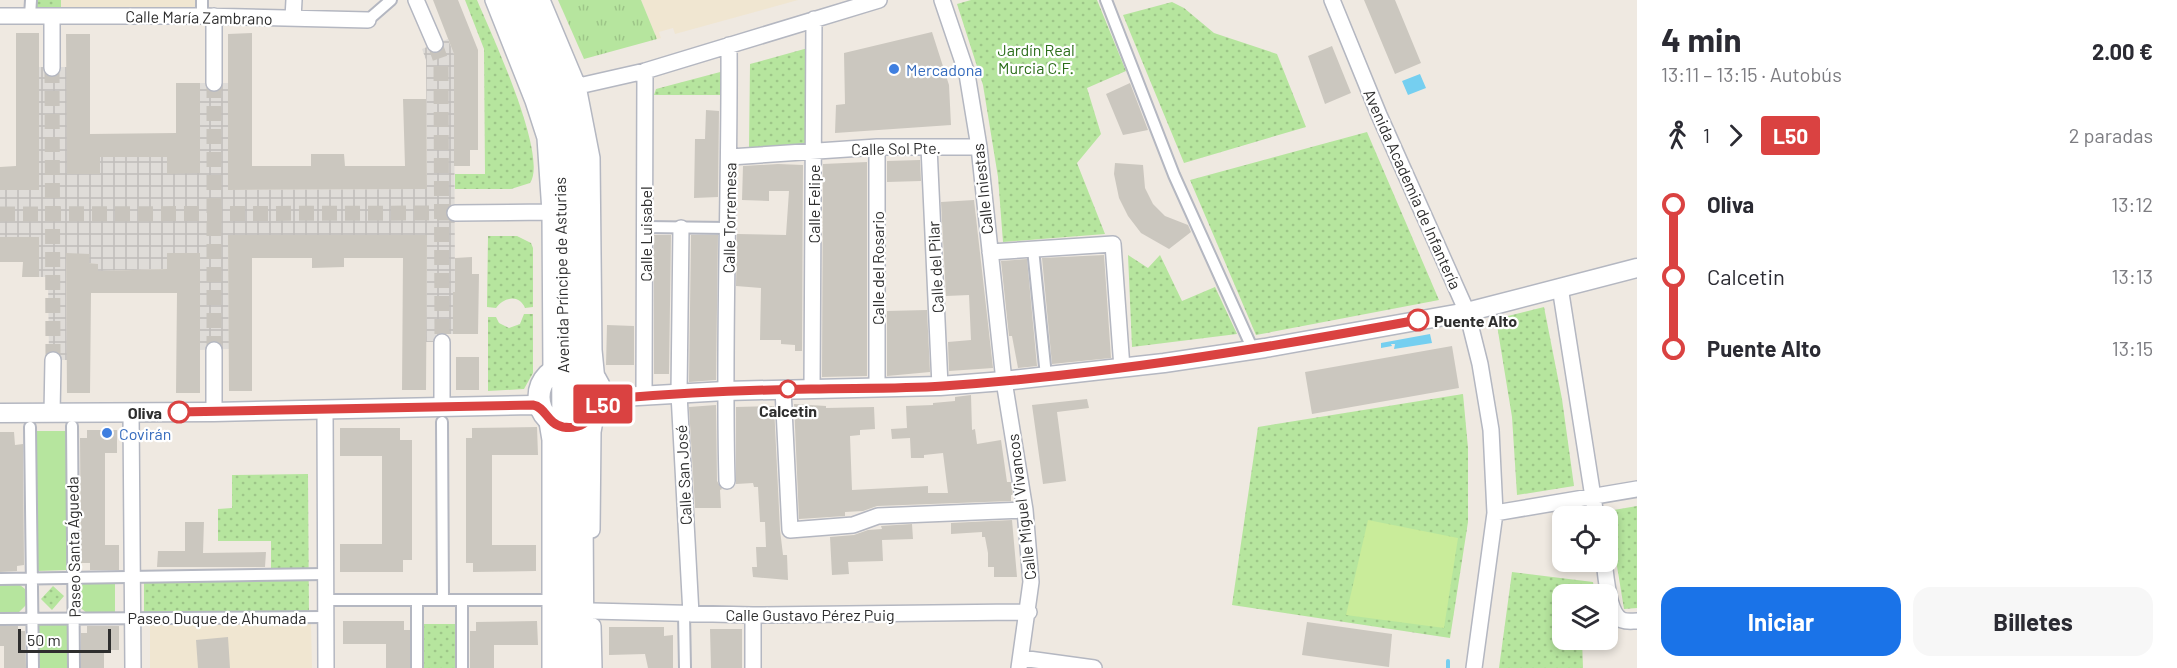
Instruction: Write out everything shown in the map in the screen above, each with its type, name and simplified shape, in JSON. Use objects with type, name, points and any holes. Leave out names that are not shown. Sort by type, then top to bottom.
[{"type":"main road","name":"Avenida Príncipe de Asturias","points":[[507,0],[552,106],[554,118],[562,189],[568,397],[583,668]]},
{"type":"main road","name":"Avenida Príncipe de Asturias","points":[[529,0],[573,87],[580,200],[568,397],[564,668]]},
{"type":"street","points":[[30,0],[30,16]]},
{"type":"street","points":[[293,18],[294,0]]},
{"type":"street","name":"Calle María Zambrano","points":[[0,16],[206,10],[293,18],[368,20],[391,0]]},
{"type":"street","points":[[416,0],[435,44]]},
{"type":"street","points":[[493,0],[533,101],[545,138],[568,397],[550,440],[550,668]]},
{"type":"street","points":[[542,0],[573,87],[645,71],[879,0]]},
{"type":"street","name":"Calle Iniestas","points":[[942,0],[967,74],[979,147],[1004,381]]},
{"type":"street","points":[[1106,0],[1174,176],[1253,350]]},
{"type":"street","name":"Avenida Academia de Infantería","points":[[1332,0],[1379,115],[1467,312],[1480,364],[1491,430],[1495,513],[1474,668]]},
{"type":"street","points":[[206,10],[214,83]]},
{"type":"street","points":[[52,16],[52,68]]},
{"type":"street","name":"Calle Felipe","points":[[812,388],[814,19]]},
{"type":"street","name":"Calle Torremesa","points":[[727,481],[725,391],[730,157],[729,45]]},
{"type":"street","name":"Calle Luisabel","points":[[644,396],[645,71]]},
{"type":"street","name":"Calle Sol Pte.","points":[[730,157],[877,147],[979,147]]},
{"type":"street","name":"Calle del Rosario","points":[[877,147],[877,388]]},
{"type":"street","name":"Calle del Pilar","points":[[929,147],[940,386]]},
{"type":"street","points":[[455,213],[550,213]]},
{"type":"street","points":[[645,227],[728,228]]},
{"type":"street","name":"Calle San José","points":[[681,228],[679,394],[687,614]]},
{"type":"street","points":[[990,252],[1113,244],[1122,368]]},
{"type":"street","points":[[1034,249],[1046,376]]},
{"type":"street","points":[[0,413],[325,410],[442,414],[568,397],[609,401],[644,396],[725,391],[940,386],[1004,381],[1253,350],[1467,312],[1637,268]]},
{"type":"street","points":[[1560,287],[1594,506]]},
{"type":"street","points":[[442,342],[443,600]]},
{"type":"street","points":[[214,350],[214,412]]},
{"type":"street","points":[[52,412],[53,360]]},
{"type":"street","name":"Calle Miguel Vivancos","points":[[1004,381],[1025,510],[1031,582],[1029,612],[1020,663]]},
{"type":"street","points":[[783,389],[790,530],[853,525],[878,516],[1025,510]]},
{"type":"street","points":[[568,397],[593,432],[594,668]]},
{"type":"street","points":[[325,410],[326,668]]},
{"type":"street","points":[[131,412],[133,668]]},
{"type":"street","points":[[30,426],[33,668]]},
{"type":"street","name":"Paseo Santa Águeda","points":[[72,426],[74,668]]},
{"type":"street","points":[[1495,513],[1637,489]]},
{"type":"street","points":[[1606,572],[1612,607],[1617,617],[1624,621],[1637,621]]},
{"type":"street","points":[[0,579],[325,574]]},
{"type":"street","name":"Paseo Duque de Ahumada","points":[[325,600],[549,600]]},
{"type":"street","points":[[417,600],[417,668]]},
{"type":"street","points":[[462,600],[462,668]]},
{"type":"street","name":"Calle Gustavo Pérez Puig","points":[[592,611],[753,615],[1029,612]]},
{"type":"street","points":[[685,668],[687,614]]},
{"type":"street","points":[[753,615],[753,668]]},
{"type":"street","name":"Paseo Duque de Ahumada","points":[[0,619],[325,617]]},
{"type":"street","points":[[1020,663],[1094,668]]},
{"type":"shaded area","points":[[61,0],[202,0],[202,16],[61,16]]},
{"type":"shaded area","points":[[641,0],[798,0],[675,34],[673,28],[659,32],[661,38],[657,39]]},
{"type":"shaded area","points":[[448,39],[454,54],[455,292],[453,292],[453,334],[446,334],[446,342],[426,342],[427,235],[228,236],[229,349],[200,350],[200,253],[167,253],[167,269],[100,271],[98,271],[98,264],[89,263],[89,254],[66,254],[67,360],[49,360],[48,277],[39,277],[39,238],[0,237],[0,190],[39,190],[39,67],[67,67],[67,174],[100,173],[100,157],[167,157],[167,173],[200,173],[200,83],[228,83],[228,190],[427,189],[426,60],[422,49]]},
{"type":"shaded area","points":[[150,624],[311,624],[312,668],[150,668]]},
{"type":"green space","points":[[31,0],[61,0],[61,16],[30,16]]},
{"type":"green space","points":[[465,0],[477,0],[516,93],[532,147],[534,169],[530,183],[511,189],[455,189],[455,174],[485,174],[484,49]]},
{"type":"green space","points":[[558,0],[641,0],[657,39],[584,59]]},
{"type":"green space","name":"Jardín Real Murcia C.F.","points":[[971,0],[1097,0],[1126,71],[1087,88],[1101,134],[1077,163],[1105,234],[1003,242],[998,177],[983,85],[957,4]]},
{"type":"green space","points":[[1172,2],[1184,8],[1214,33],[1277,54],[1306,127],[1184,163],[1123,15]]},
{"type":"green space","points":[[808,48],[807,149],[749,148],[750,64]]},
{"type":"green space","points":[[724,71],[723,95],[654,95],[656,89]]},
{"type":"green space","points":[[1367,132],[1439,300],[1256,335],[1190,180]]},
{"type":"green space","points":[[488,236],[517,236],[531,243],[533,248],[533,307],[525,308],[515,299],[507,299],[496,308],[487,307]]},
{"type":"green space","points":[[1128,255],[1148,268],[1160,255],[1182,301],[1215,287],[1237,334],[1132,347]]},
{"type":"green space","points":[[1544,307],[1562,399],[1574,486],[1517,495],[1512,417],[1496,319]]},
{"type":"green space","points":[[524,314],[533,314],[533,373],[524,389],[488,391],[488,317],[496,317],[499,323],[509,328],[520,324]]},
{"type":"green space","points":[[1463,394],[1468,448],[1468,522],[1450,638],[1232,605],[1258,427]]},
{"type":"green space","points":[[35,431],[67,431],[69,570],[36,571]]},
{"type":"green space","points":[[308,474],[309,623],[144,624],[144,571],[271,571],[271,541],[218,541],[218,509],[232,508],[232,475]]},
{"type":"green space","points":[[1637,506],[1637,608],[1624,609],[1618,572],[1618,509]]},
{"type":"green space","points":[[1368,520],[1458,538],[1444,628],[1346,615]]},
{"type":"green space","points":[[1512,572],[1593,582],[1593,584],[1552,584],[1552,650],[1582,650],[1583,668],[1499,668]]},
{"type":"green space","points":[[15,581],[30,593],[30,601],[18,613],[0,613],[0,582]]},
{"type":"green space","points":[[86,581],[115,581],[115,614],[88,614],[76,604],[76,591]]},
{"type":"green space","points":[[53,586],[64,596],[52,610],[41,599]]},
{"type":"green space","points":[[68,624],[69,668],[37,668],[37,625]]},
{"type":"green space","points":[[422,624],[456,624],[456,668],[422,668]]},
{"type":"water","points":[[1420,74],[1426,88],[1408,95],[1402,81]]},
{"type":"water","points":[[1430,334],[1432,343],[1394,349],[1395,344],[1391,344],[1392,346],[1381,348],[1381,343]]},
{"type":"building","points":[[433,0],[458,0],[478,50],[478,150],[470,150],[470,166],[454,166],[454,54]]},
{"type":"building","points":[[1364,0],[1395,0],[1421,63],[1395,74]]},
{"type":"building","name":"Mercadona","points":[[932,32],[949,85],[951,125],[835,133],[836,105],[845,104],[844,53]]},
{"type":"building","points":[[16,33],[39,33],[39,190],[0,190],[0,167],[16,166]]},
{"type":"building","points":[[252,33],[252,166],[311,166],[311,154],[344,154],[345,166],[405,166],[403,99],[426,99],[427,189],[228,190],[228,34]]},
{"type":"building","points":[[66,34],[90,34],[90,134],[176,133],[176,83],[200,83],[200,173],[167,174],[167,157],[100,157],[100,174],[67,174]]},
{"type":"building","points":[[1332,46],[1351,93],[1325,104],[1308,56]]},
{"type":"building","points":[[1130,83],[1148,130],[1123,135],[1106,94]]},
{"type":"building","points":[[706,110],[719,111],[718,197],[694,198],[695,139],[705,139]]},
{"type":"building","points":[[920,160],[921,181],[887,182],[887,161]]},
{"type":"building","points":[[867,162],[867,376],[822,377],[823,164]]},
{"type":"building","points":[[1115,163],[1143,165],[1145,188],[1153,204],[1165,216],[1188,225],[1191,232],[1169,249],[1141,233],[1128,216],[1119,198],[1114,174]]},
{"type":"building","points":[[803,165],[802,351],[795,351],[795,345],[781,344],[781,340],[760,340],[761,288],[736,286],[737,234],[786,235],[789,191],[769,191],[769,201],[742,200],[743,166]]},
{"type":"building","points":[[974,200],[993,368],[949,371],[948,342],[971,340],[969,295],[946,296],[941,202]]},
{"type":"building","points":[[228,235],[427,235],[426,390],[402,390],[403,258],[344,258],[344,267],[312,268],[312,258],[252,258],[252,391],[229,391]]},
{"type":"building","points":[[654,235],[671,235],[669,374],[654,374]]},
{"type":"building","points":[[691,235],[718,235],[716,380],[689,382]]},
{"type":"building","points":[[0,237],[39,237],[39,277],[22,277],[23,262],[0,262]]},
{"type":"building","points":[[66,253],[90,254],[89,263],[98,264],[98,271],[167,269],[167,253],[200,253],[200,393],[176,393],[177,293],[91,293],[90,393],[67,393]]},
{"type":"building","points":[[1104,255],[1111,358],[1052,364],[1042,258]]},
{"type":"building","points":[[472,257],[472,274],[479,274],[478,334],[453,334],[455,258]]},
{"type":"building","points":[[1027,259],[1037,366],[1018,368],[1012,336],[1009,336],[1001,261]]},
{"type":"building","points":[[927,310],[930,372],[887,376],[887,311]]},
{"type":"building","points":[[607,325],[634,326],[634,365],[606,365]]},
{"type":"building","points":[[1452,346],[1459,388],[1312,414],[1305,372]]},
{"type":"building","points":[[456,357],[479,357],[479,390],[456,390]]},
{"type":"building","points":[[971,395],[972,430],[975,429],[977,444],[1001,440],[1007,482],[1011,482],[1013,495],[1011,495],[1011,501],[877,506],[863,511],[845,512],[845,516],[799,519],[794,404],[826,406],[826,408],[874,407],[875,429],[860,430],[860,435],[850,436],[852,490],[928,486],[928,493],[948,493],[943,453],[924,455],[924,458],[911,458],[910,438],[892,439],[891,429],[907,428],[906,406],[933,405],[933,403],[955,401],[955,397]]},
{"type":"building","points":[[1087,399],[1089,408],[1057,412],[1066,481],[1043,484],[1032,405]]},
{"type":"building","points":[[716,405],[717,481],[722,489],[720,490],[721,508],[695,508],[689,407]]},
{"type":"building","points":[[774,406],[780,530],[783,555],[787,555],[788,580],[753,577],[752,567],[757,567],[756,547],[766,547],[765,522],[760,522],[758,487],[754,487],[753,483],[736,484],[736,407]]},
{"type":"building","points":[[537,427],[538,455],[492,455],[492,545],[536,545],[536,571],[473,572],[473,563],[466,563],[466,438],[472,438],[472,428]]},
{"type":"building","points":[[340,428],[400,428],[400,440],[412,440],[412,560],[403,560],[403,572],[340,572],[340,544],[382,544],[382,456],[340,456]]},
{"type":"building","points":[[87,430],[117,430],[117,453],[105,453],[105,545],[119,545],[119,570],[90,570],[90,563],[81,563],[80,438],[87,438]]},
{"type":"building","points":[[0,432],[14,432],[15,445],[23,444],[24,565],[17,566],[17,571],[0,572]]},
{"type":"building","points":[[1012,520],[1017,577],[994,577],[994,567],[988,567],[988,553],[982,532],[951,534],[951,523]]},
{"type":"building","points":[[185,522],[204,522],[203,553],[266,552],[265,567],[157,567],[158,551],[185,551]]},
{"type":"building","points":[[912,524],[913,539],[882,540],[883,561],[848,562],[849,574],[832,575],[830,537],[882,529],[881,526]]},
{"type":"building","points":[[343,621],[404,621],[404,630],[410,630],[410,668],[386,668],[386,644],[343,644]]},
{"type":"building","points":[[537,621],[538,645],[494,645],[494,668],[470,668],[470,631],[476,631],[476,622]]},
{"type":"building","points":[[1307,622],[1392,634],[1389,667],[1302,655]]},
{"type":"building","points":[[0,626],[18,626],[18,631],[25,631],[26,668],[4,668],[4,646],[0,646]]},
{"type":"building","points":[[87,626],[119,626],[119,650],[104,650],[104,668],[81,668],[81,633],[87,633]]},
{"type":"building","points":[[609,627],[664,627],[664,636],[673,635],[673,668],[648,668],[645,654],[609,655]]},
{"type":"building","points":[[710,629],[742,629],[742,668],[711,668]]},
{"type":"building","points":[[228,637],[230,668],[198,668],[196,640]]},
{"type":"waterway","points":[[1448,661],[1448,668]]},
{"type":"tunnel","points":[[435,44],[441,61],[442,342]]},
{"type":"tunnel","points":[[52,68],[53,360]]},
{"type":"tunnel","points":[[214,83],[214,350]]},
{"type":"tunnel","points":[[0,214],[455,213]]},
{"type":"bus line","name":"L50","points":[[179,412],[533,405],[541,408],[555,424],[574,427],[590,420],[605,403],[621,398],[725,391],[940,386],[1004,381],[1164,363],[1260,349],[1418,320]]},
{"type":"place","name":"Mercadona","points":[[894,69]]},
{"type":"place","name":"Puente Alto","points":[[1418,320]]},
{"type":"place","name":"Calcetin","points":[[788,389]]},
{"type":"place","name":"Oliva","points":[[179,412]]},
{"type":"place","name":"Covirán","points":[[107,433]]}]
